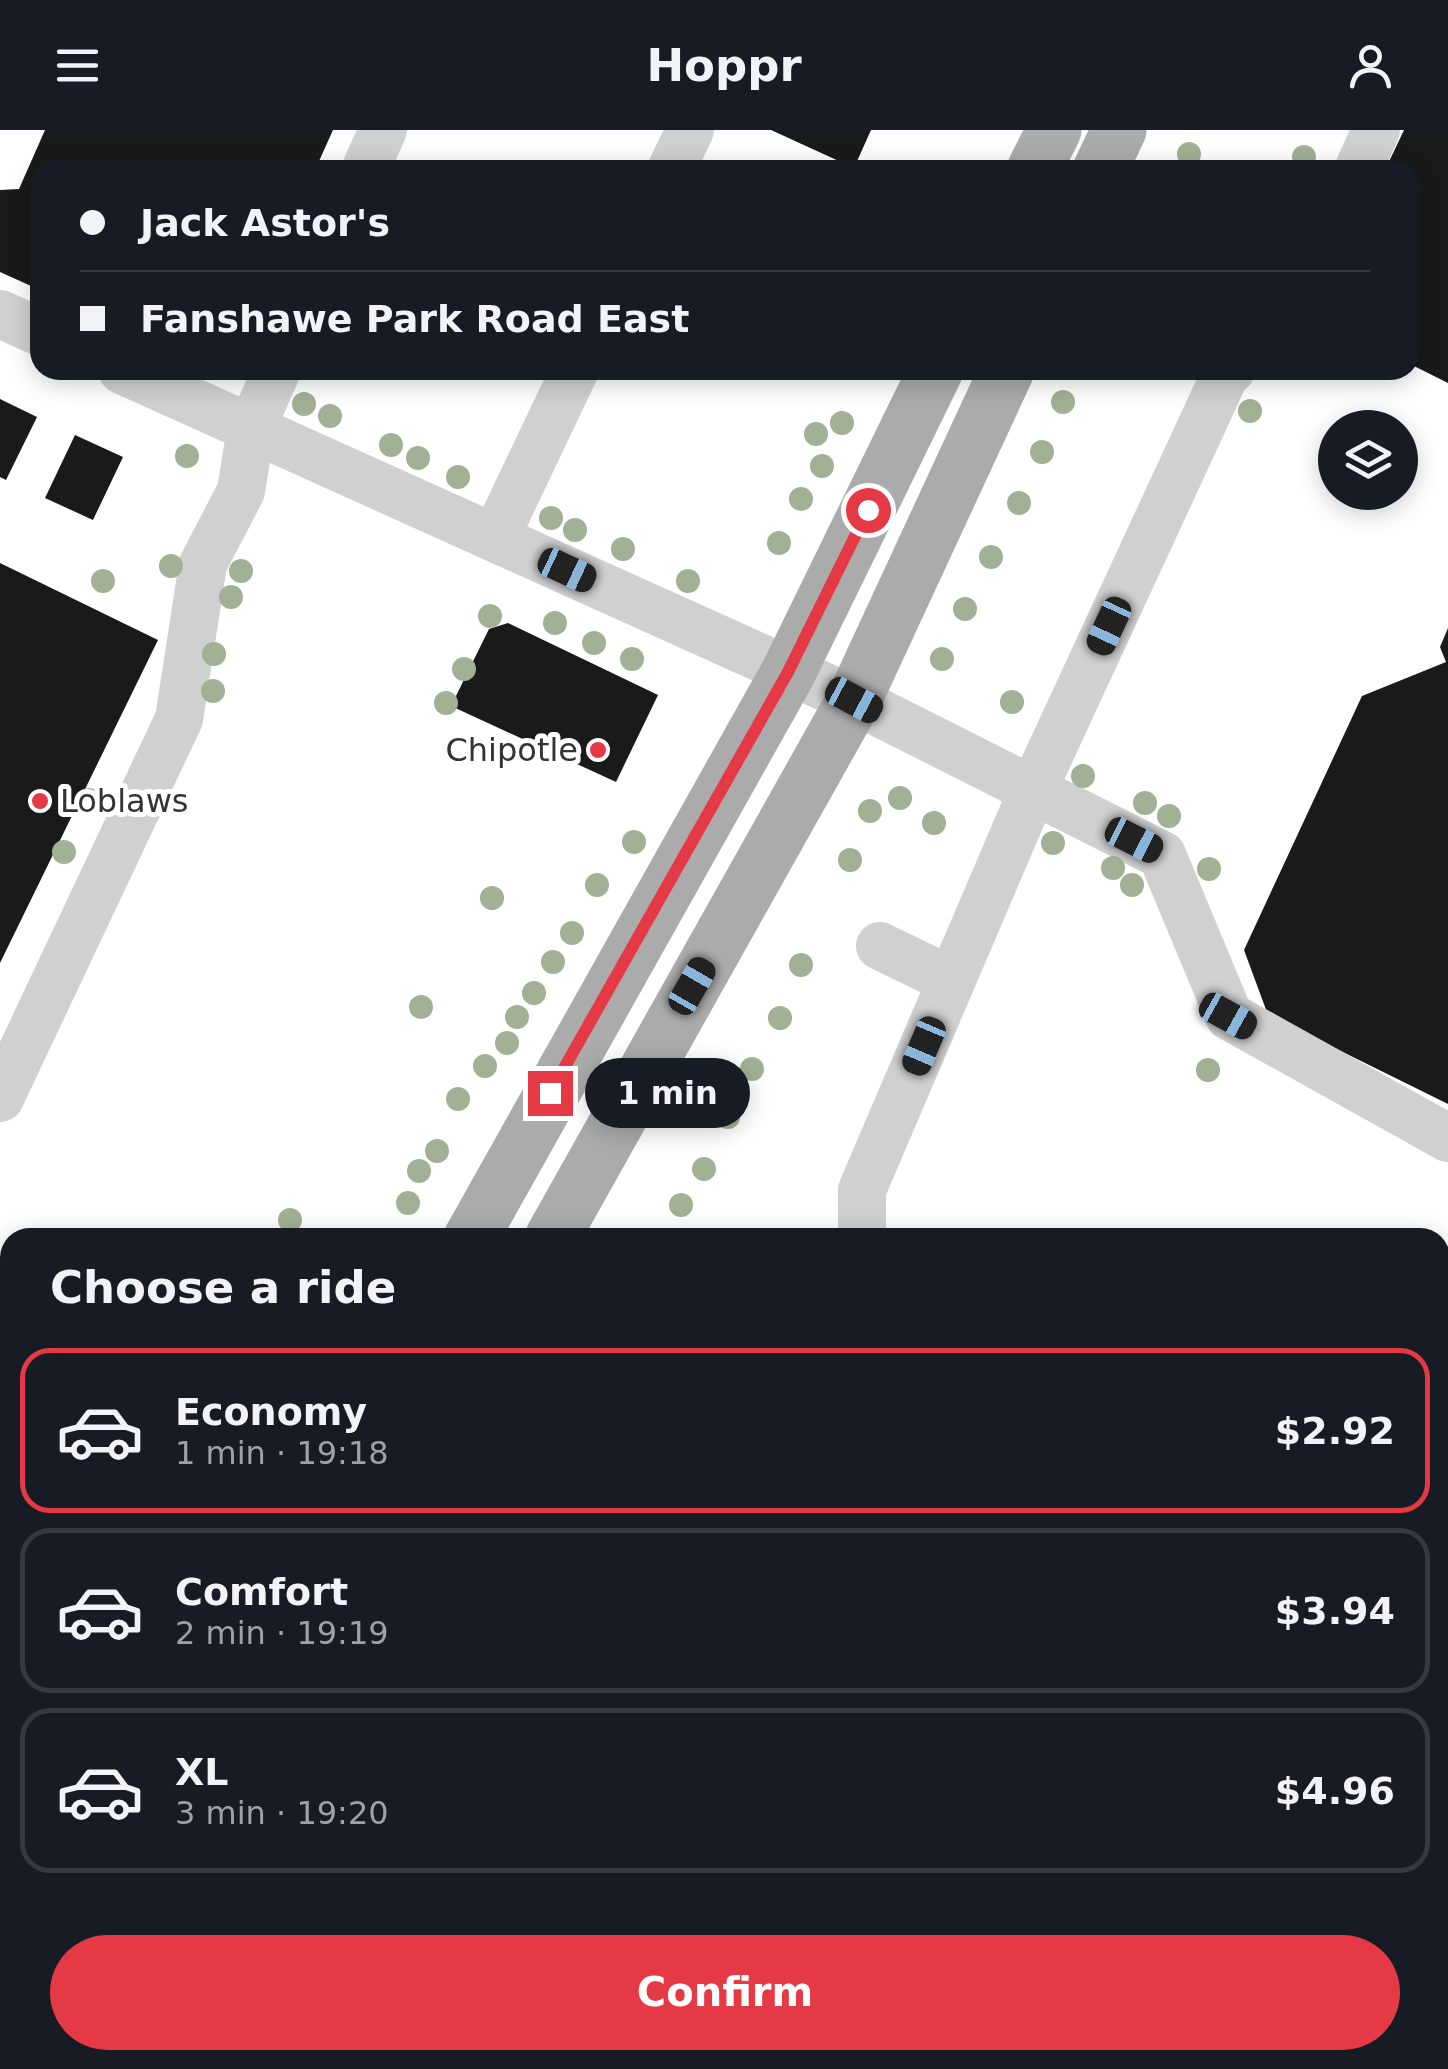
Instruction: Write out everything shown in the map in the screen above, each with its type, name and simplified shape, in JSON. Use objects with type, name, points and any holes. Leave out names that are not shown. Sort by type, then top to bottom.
[{"type":"main road","points":[[1039,160],[1054,130]]},
{"type":"main road","points":[[1105,160],[1119,130]]},
{"type":"main road","points":[[477,1228],[788,672],[931,380]]},
{"type":"main road","points":[[558,1228],[854,700],[1002,380]]},
{"type":"lane","points":[[370,160],[383,130]]},
{"type":"lane","points":[[676,160],[690,130]]},
{"type":"lane","points":[[1362,160],[1376,130]]},
{"type":"lane","points":[[0,314],[30,328]]},
{"type":"lane","points":[[144,380],[854,700],[1162,854],[1228,1016],[1448,1138]]},
{"type":"lane","points":[[0,1098],[179,719],[203,564],[241,491],[250,429],[272,380]]},
{"type":"lane","points":[[496,536],[570,380]]},
{"type":"lane","points":[[862,1228],[862,1190],[950,980],[1033,790],[1226,380]]},
{"type":"lane","points":[[880,946],[950,980]]},
{"type":"building","points":[[45,130],[333,130],[320,160],[32,160]]},
{"type":"building","points":[[771,130],[871,130],[858,160],[837,160]]},
{"type":"building","points":[[1404,130],[1448,130],[1448,383],[1420,369],[1420,160],[1390,160]]},
{"type":"building","points":[[30,164],[30,286],[0,272],[0,190],[19,189]]},
{"type":"building","points":[[0,399],[37,417],[6,480],[0,477]]},
{"type":"building","points":[[75,435],[123,457],[93,520],[45,498]]},
{"type":"building","name":"Loblaws","points":[[0,563],[158,640],[0,963]]},
{"type":"building","points":[[508,623],[658,695],[616,782],[451,706],[489,629]]},
{"type":"building","points":[[1448,628],[1448,1104],[1268,1015],[1244,950],[1362,696],[1446,662],[1440,647]]},
{"type":"place","name":"Chipotle","points":[[598,750]]},
{"type":"place","name":"Loblaws","points":[[40,801]]},
{"type":"route","points":[[550,1093],[788,672],[868,510]]}]
